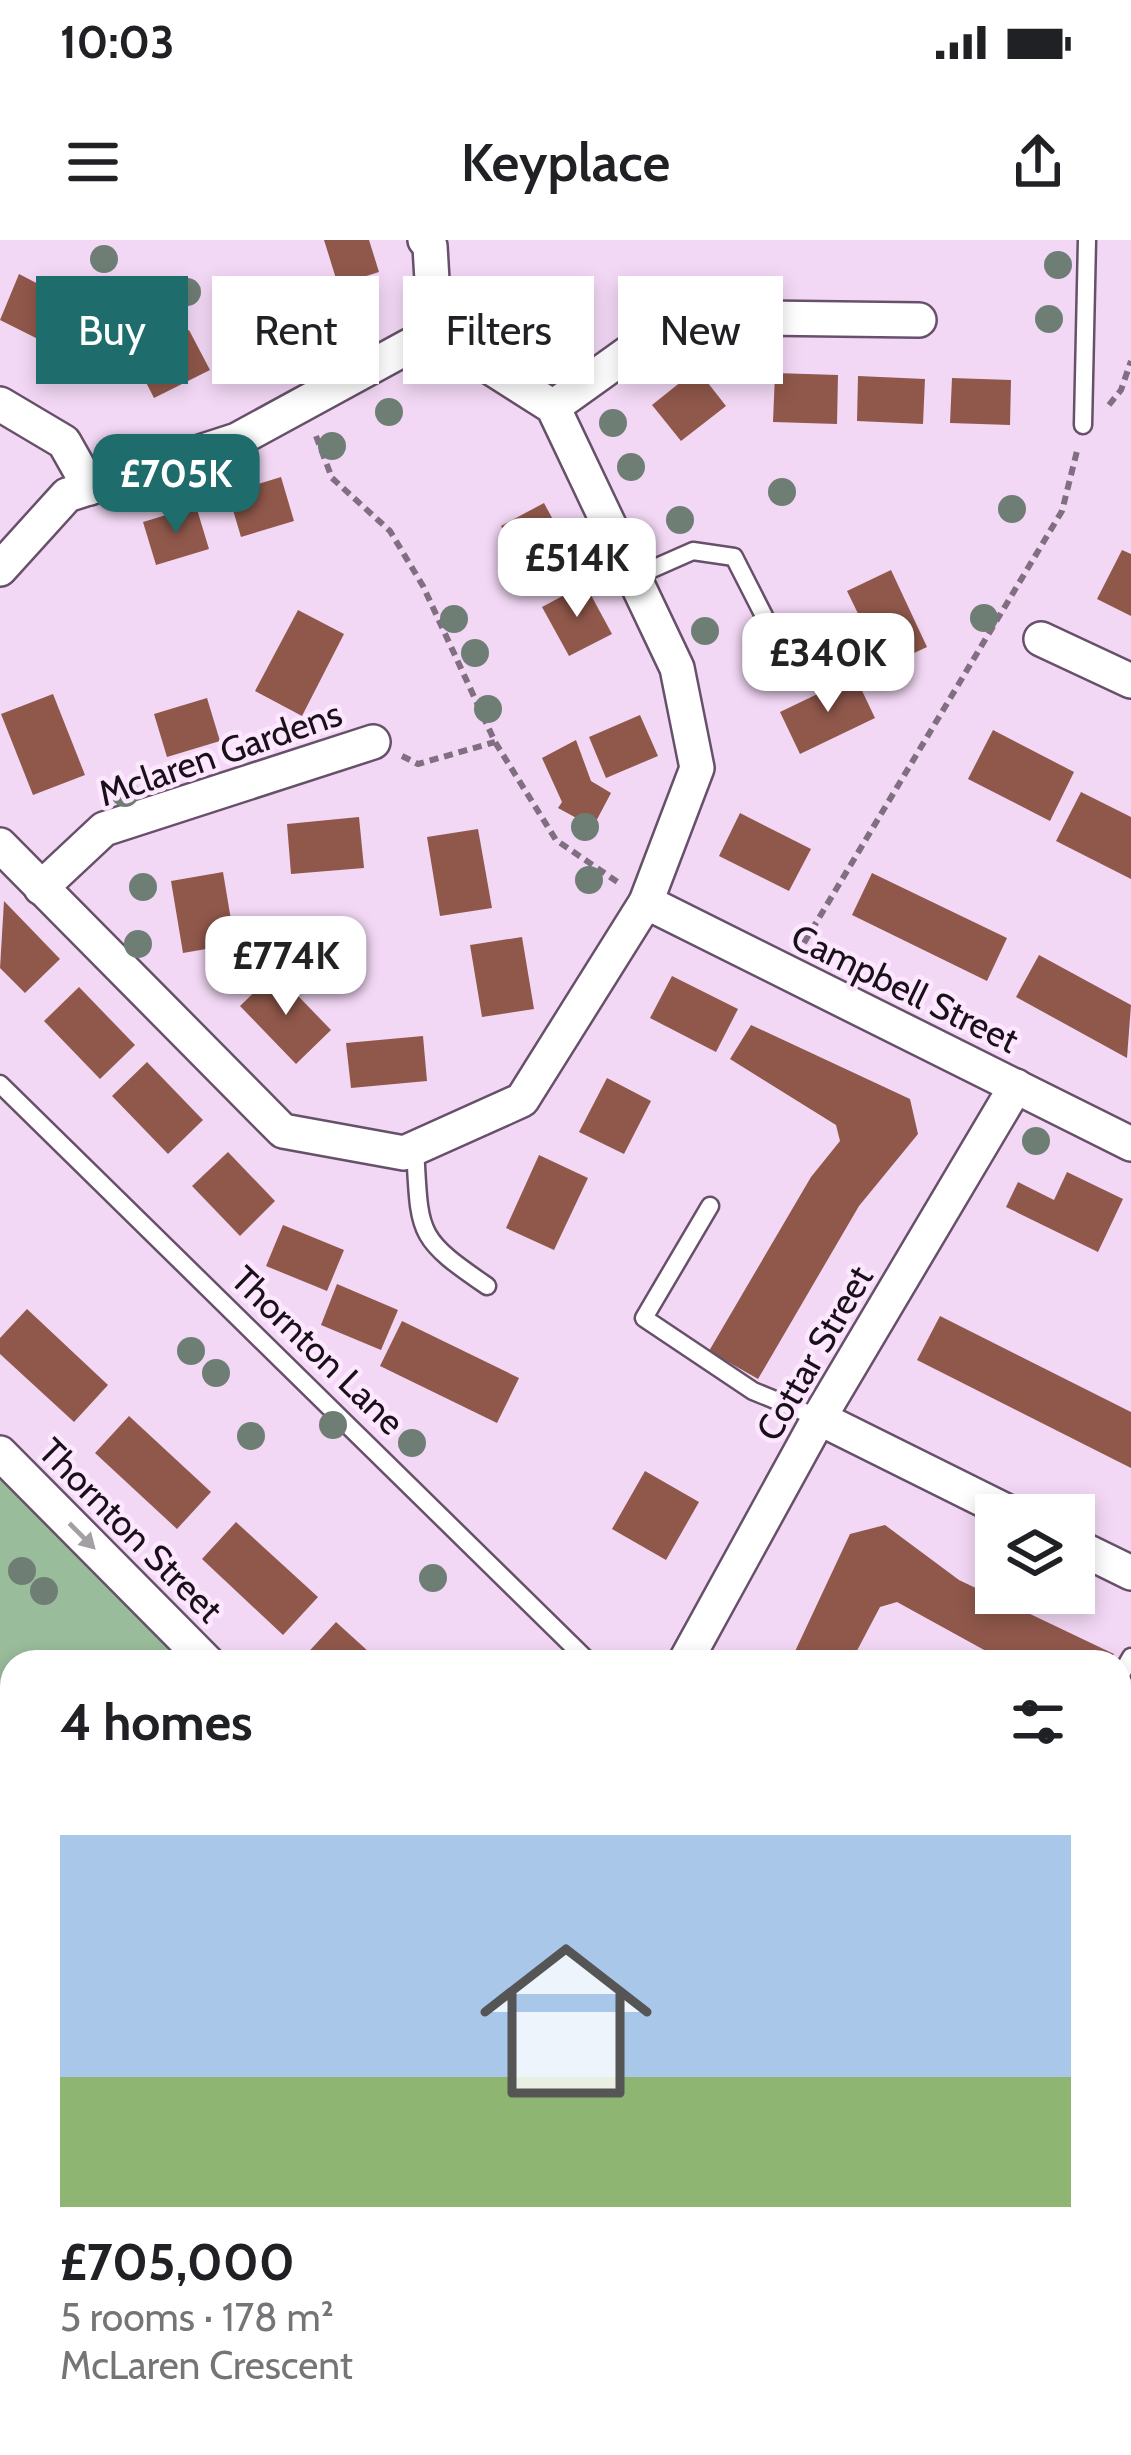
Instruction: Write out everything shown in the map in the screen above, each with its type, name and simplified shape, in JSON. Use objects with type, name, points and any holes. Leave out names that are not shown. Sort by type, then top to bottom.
[{"type":"street","points":[[425,240],[430,246],[432,276]]},
{"type":"street","points":[[554,406],[648,339],[761,318],[919,320]]},
{"type":"street","points":[[0,569],[67,496],[237,440],[403,350]]},
{"type":"street","points":[[0,845],[283,1130],[404,1154],[522,1100],[646,902],[697,768],[677,668],[554,406],[519,384]]},
{"type":"street","points":[[0,404],[64,442],[90,488]]},
{"type":"street","points":[[1041,638],[1131,681]]},
{"type":"street","name":"Mclaren Gardens","points":[[41,888],[104,829],[374,742]]},
{"type":"street","name":"Campbell Street","points":[[646,902],[1131,1144]]},
{"type":"street","name":"Cottar Street","points":[[692,1650],[819,1418],[1016,1086]]},
{"type":"street","points":[[819,1418],[975,1496]]},
{"type":"street","name":"Thornton Street","points":[[0,1453],[195,1650]]},
{"type":"street","points":[[1095,1555],[1131,1573]]},
{"type":"lane","points":[[1083,425],[1087,240]]},
{"type":"lane","points":[[634,578],[693,551],[734,557],[791,669]]},
{"type":"lane","name":"Thornton Lane","points":[[0,1084],[577,1650]]},
{"type":"lane","points":[[415,1148],[419,1222],[434,1250],[488,1286]]},
{"type":"lane","points":[[710,1206],[644,1318],[753,1391],[819,1418]]},
{"type":"path","points":[[304,404],[332,478],[390,531],[423,586],[495,742],[556,839],[646,902]]},
{"type":"path","points":[[786,974],[1062,511],[1083,425]]},
{"type":"path","points":[[374,742],[418,764],[495,742]]},
{"type":"green space","points":[[0,1457],[187,1650],[0,1650]]},
{"type":"building","points":[[324,240],[369,240],[379,272],[335,276]]},
{"type":"building","points":[[19,274],[36,283],[36,338],[0,320]]},
{"type":"building","points":[[188,330],[210,370],[188,381]]},
{"type":"building","points":[[783,373],[838,375],[837,424],[773,422],[775,384],[783,384]]},
{"type":"building","points":[[858,376],[925,379],[923,424],[857,421]]},
{"type":"building","points":[[952,378],[1011,380],[1010,425],[950,423]]},
{"type":"building","points":[[147,384],[182,384],[154,398]]},
{"type":"building","points":[[678,384],[709,384],[726,406],[681,441],[652,405]]},
{"type":"building","points":[[281,477],[294,521],[241,537],[228,493]]},
{"type":"building","points":[[544,503],[571,553],[528,575],[501,526]]},
{"type":"building","points":[[196,506],[209,549],[156,565],[143,522]]},
{"type":"building","points":[[1122,550],[1131,554],[1131,616],[1097,599]]},
{"type":"building","points":[[891,570],[927,647],[884,667],[847,591]]},
{"type":"building","points":[[585,584],[612,634],[569,656],[542,607]]},
{"type":"building","points":[[298,610],[344,634],[302,716],[255,691]]},
{"type":"building","points":[[855,676],[875,718],[800,754],[780,712]]},
{"type":"building","points":[[53,694],[85,775],[33,795],[1,714]]},
{"type":"building","points":[[207,698],[220,741],[167,757],[154,714]]},
{"type":"building","points":[[640,715],[658,756],[606,778],[589,737]]},
{"type":"building","points":[[993,730],[1074,772],[1050,821],[968,779]]},
{"type":"building","points":[[576,740],[591,781],[611,793],[593,827],[558,808],[562,802],[542,758]]},
{"type":"building","points":[[1081,792],[1131,817],[1131,879],[1056,841]]},
{"type":"building","points":[[740,813],[811,849],[789,891],[719,856]]},
{"type":"building","points":[[359,817],[364,868],[291,874],[287,824]]},
{"type":"building","points":[[478,829],[492,908],[440,916],[427,837]]},
{"type":"building","points":[[223,872],[235,944],[183,953],[171,881]]},
{"type":"building","points":[[872,873],[1007,938],[987,981],[852,915]]},
{"type":"building","points":[[4,901],[60,959],[25,993],[0,968]]},
{"type":"building","points":[[522,937],[534,1009],[482,1017],[470,945]]},
{"type":"building","points":[[1039,955],[1131,1005],[1127,1058],[1016,997]]},
{"type":"building","points":[[275,972],[331,1030],[296,1064],[240,1006]]},
{"type":"building","points":[[672,976],[738,1009],[716,1052],[650,1018]]},
{"type":"building","points":[[79,987],[135,1045],[100,1079],[44,1021]]},
{"type":"building","points":[[751,1025],[910,1099],[918,1134],[859,1206],[758,1379],[709,1351],[811,1177],[840,1141],[836,1125],[730,1059]]},
{"type":"building","points":[[423,1036],[427,1081],[351,1088],[346,1043]]},
{"type":"building","points":[[147,1062],[203,1120],[168,1154],[112,1096]]},
{"type":"building","points":[[607,1078],[651,1101],[624,1154],[579,1132]]},
{"type":"building","points":[[228,1152],[275,1201],[240,1236],[192,1186]]},
{"type":"building","points":[[539,1155],[588,1178],[554,1250],[506,1228]]},
{"type":"building","points":[[1067,1172],[1123,1199],[1098,1252],[1006,1207],[1018,1182],[1054,1200]]},
{"type":"building","points":[[283,1225],[344,1250],[327,1291],[266,1266]]},
{"type":"building","points":[[337,1284],[398,1310],[381,1350],[321,1325]]},
{"type":"building","points":[[27,1309],[108,1385],[74,1422],[0,1354],[0,1338]]},
{"type":"building","points":[[940,1316],[1131,1412],[1131,1468],[917,1360]]},
{"type":"building","points":[[402,1321],[519,1378],[497,1423],[380,1366]]},
{"type":"building","points":[[129,1416],[211,1492],[177,1529],[95,1453]]},
{"type":"building","points":[[645,1471],[699,1502],[666,1560],[612,1529]]},
{"type":"building","points":[[236,1522],[318,1597],[283,1635],[202,1559]]},
{"type":"building","points":[[885,1525],[975,1588],[975,1614],[1030,1614],[1106,1650],[984,1650],[897,1602],[880,1607],[857,1650],[796,1650],[850,1534]]},
{"type":"building","points":[[336,1622],[367,1650],[310,1650]]}]
